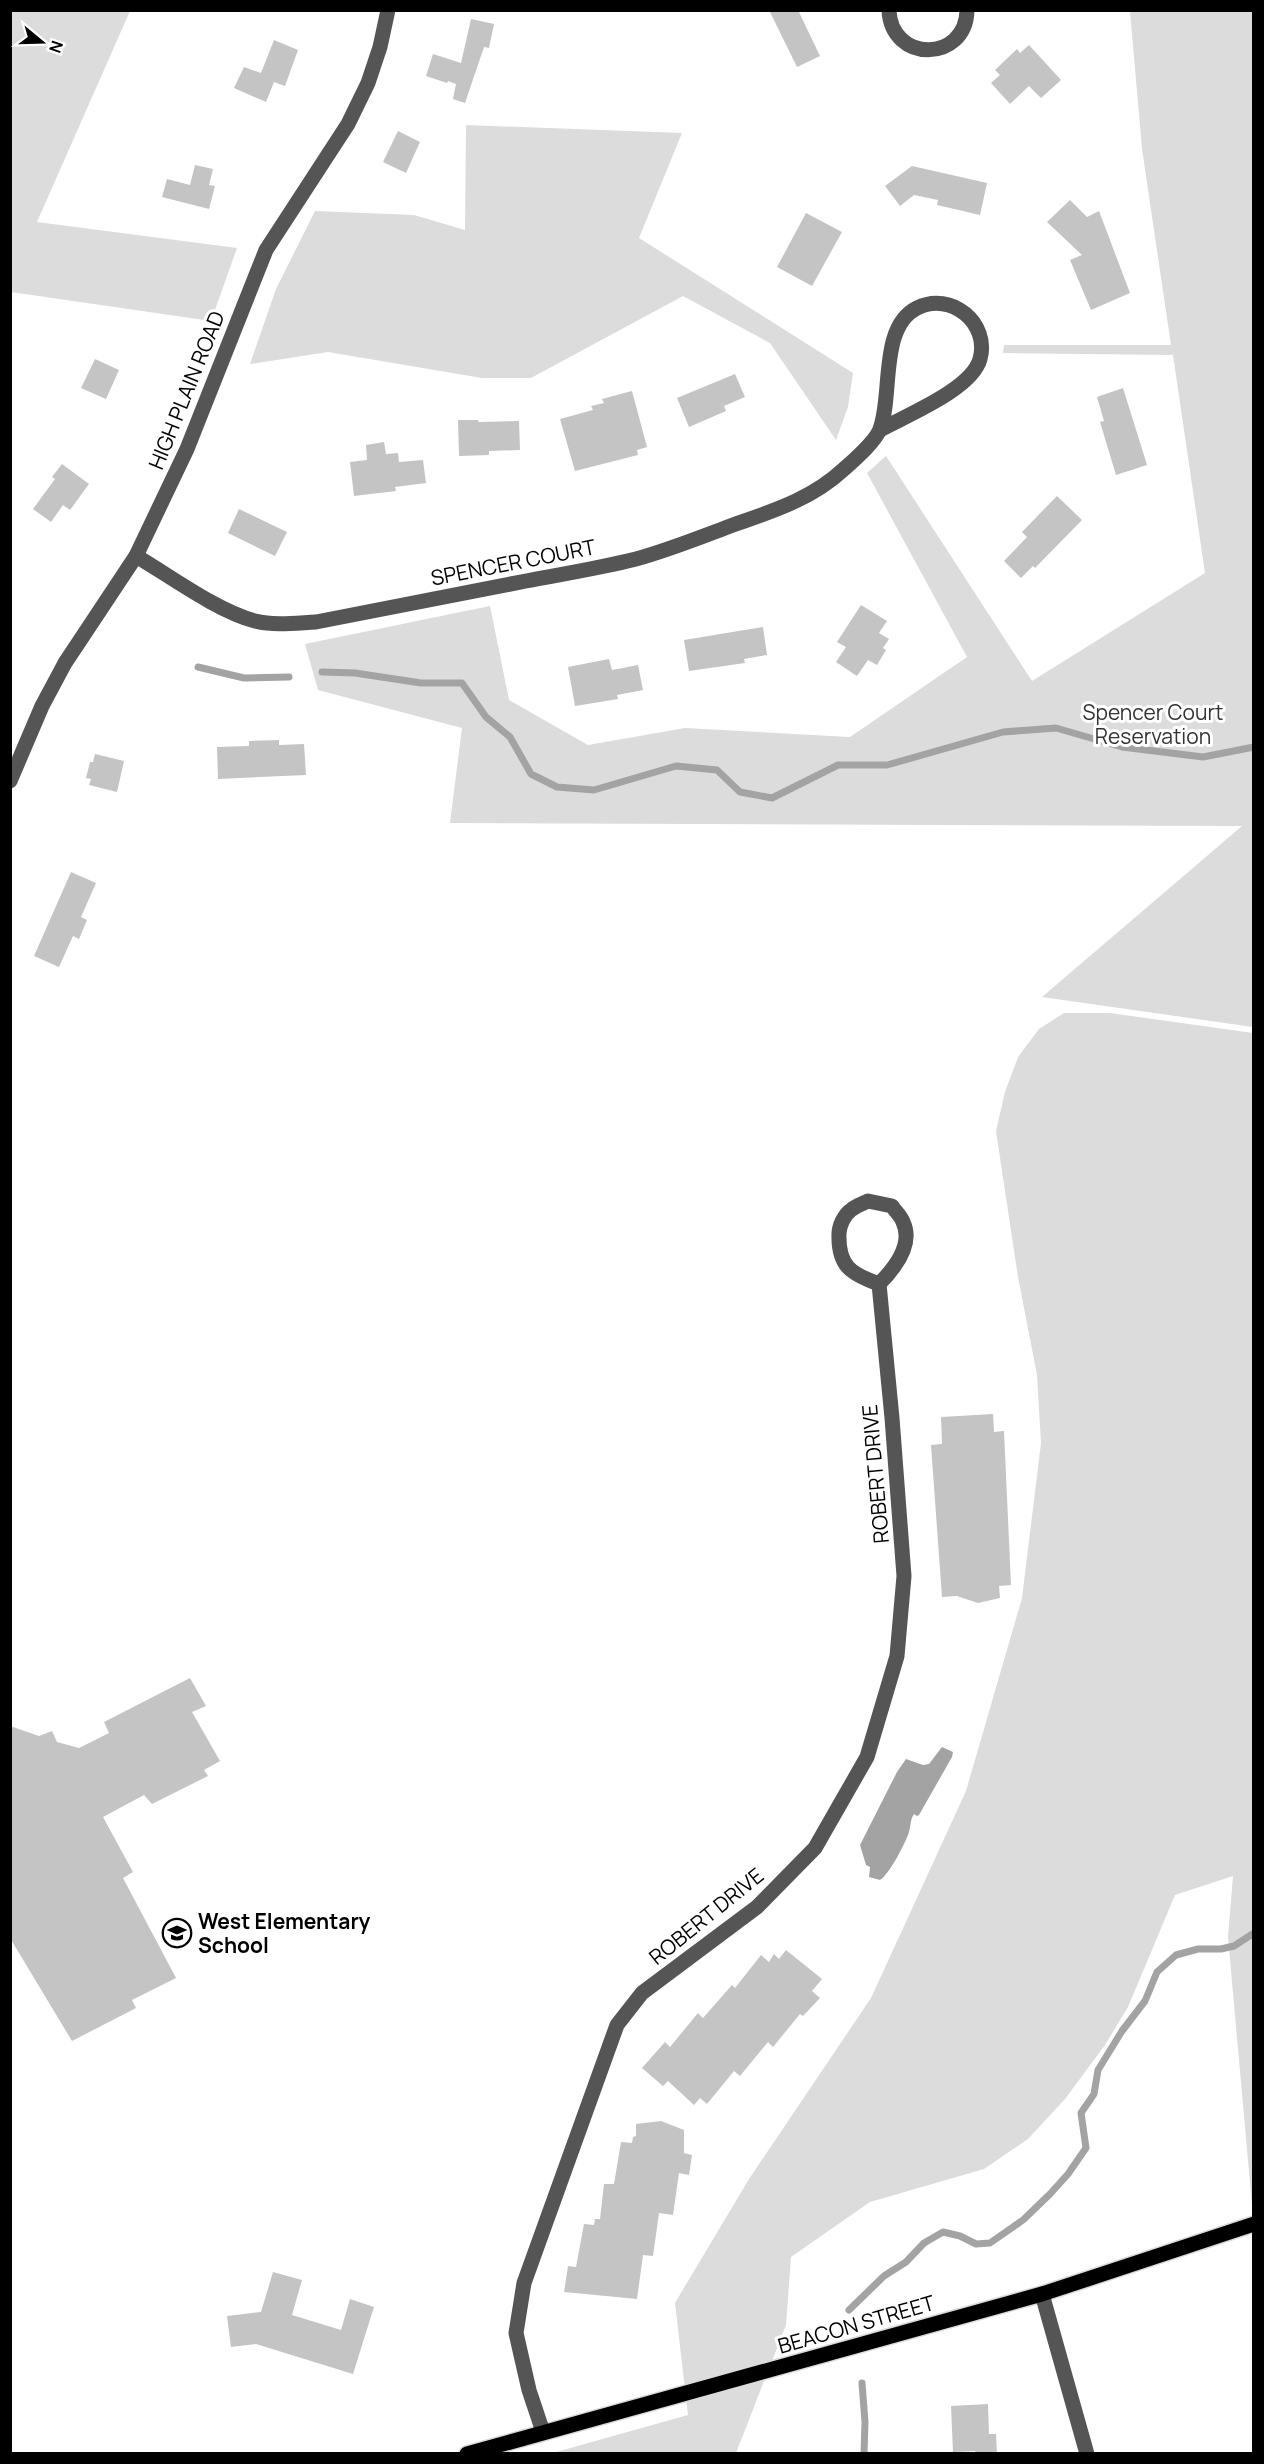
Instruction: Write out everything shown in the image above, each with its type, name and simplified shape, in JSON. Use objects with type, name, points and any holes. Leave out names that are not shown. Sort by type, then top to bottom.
[{"type":"main road","name":"BEACON STREET","points":[[467,2454],[1042,2294],[1254,2224]]},
{"type":"street","name":"HIGH PLAIN ROAD","points":[[10,782],[42,706],[65,663],[136,556],[188,449],[266,250],[348,124],[368,82],[380,47],[388,10]]},
{"type":"street","points":[[889,10],[891,24],[900,38],[914,48],[930,50],[947,46],[954,41],[964,27],[967,10]]},
{"type":"street","name":"SPENCER COURT","points":[[136,556],[244,618],[275,624],[316,622],[619,562],[661,551],[801,500],[836,476],[880,430],[961,386],[975,372],[982,354],[982,344],[976,326],[964,312],[947,304],[928,304],[911,312],[898,326],[880,430]]},
{"type":"street","points":[[868,1201],[892,1206],[904,1222],[905,1245],[895,1268],[879,1284],[860,1277],[847,1266],[838,1252],[839,1227],[849,1211],[868,1201]]},
{"type":"street","name":"ROBERT DRIVE","points":[[543,2432],[528,2390],[516,2333],[522,2293],[617,2025],[642,1994],[757,1907],[815,1848],[867,1757],[897,1656],[904,1576],[879,1284]]},
{"type":"street","points":[[1042,2294],[1087,2454]]},
{"type":"green space","points":[[11,10],[130,11],[37,222],[237,248],[211,321],[11,292]]},
{"type":"green space","name":"Spencer Court Reservation","points":[[1130,11],[1253,11],[1253,1027],[1042,997],[1242,826],[450,823],[462,728],[318,690],[305,644],[490,606],[509,700],[588,745],[685,728],[850,737],[967,657],[867,473],[886,456],[1032,681],[1205,573],[1173,355],[1003,353],[1004,345],[1171,345],[1142,149]]},
{"type":"green space","points":[[466,125],[682,133],[639,238],[853,373],[848,407],[836,440],[770,343],[683,296],[531,378],[482,378],[328,352],[250,364],[276,289],[315,211],[414,215],[465,230]]},
{"type":"green space","points":[[1064,1013],[1110,1013],[1253,1033],[1253,2205],[1228,1937],[1233,1876],[1175,1895],[1128,2007],[1105,2045],[1065,2099],[1028,2139],[984,2169],[870,2202],[791,2257],[786,2325],[736,2453],[549,2454],[688,2415],[675,2303],[749,2179],[871,1998],[966,1791],[1022,1598],[1041,1443],[1037,1375],[1018,1277],[996,1131],[1005,1092],[1018,1057],[1039,1029]]},
{"type":"shaded area","points":[[942,1747],[953,1752],[952,1757],[919,1815],[914,1814],[909,1832],[897,1858],[880,1880],[869,1877],[870,1867],[866,1865],[860,1845],[897,1772],[906,1759],[923,1765],[929,1764]]},
{"type":"building","points":[[769,10],[798,10],[820,56],[797,67]]},
{"type":"building","points":[[471,19],[494,24],[489,48],[484,47],[465,103],[453,99],[456,84],[426,76],[433,54],[461,63]]},
{"type":"building","points":[[274,40],[298,50],[285,86],[274,82],[266,102],[234,88],[244,67],[261,73]]},
{"type":"building","points":[[1029,45],[1061,80],[1041,98],[1029,86],[1010,104],[991,83],[1000,75],[995,70],[1017,49],[1020,53]]},
{"type":"building","points":[[398,131],[420,142],[406,173],[383,162]]},
{"type":"building","points":[[195,165],[213,169],[209,185],[215,186],[209,209],[162,197],[167,179],[190,185]]},
{"type":"building","points":[[912,166],[987,183],[980,215],[937,205],[938,200],[914,195],[900,206],[885,186]]},
{"type":"building","points":[[1070,200],[1087,217],[1099,211],[1130,293],[1091,310],[1070,260],[1082,255],[1047,222]]},
{"type":"building","points":[[806,213],[842,232],[812,286],[777,267]]},
{"type":"building","points":[[95,359],[119,370],[106,399],[81,388]]},
{"type":"building","points":[[735,374],[745,397],[724,406],[726,411],[689,427],[677,398]]},
{"type":"building","points":[[1123,388],[1147,465],[1116,475],[1100,422],[1104,421],[1097,397]]},
{"type":"building","points":[[632,391],[647,447],[637,450],[638,455],[575,471],[560,419],[593,410],[591,406],[604,403],[602,399]]},
{"type":"building","points":[[458,420],[519,421],[520,450],[489,451],[489,455],[459,456]]},
{"type":"building","points":[[384,442],[386,454],[398,453],[399,462],[423,460],[426,483],[395,487],[396,491],[354,496],[350,462],[367,460],[366,445]]},
{"type":"building","points":[[62,464],[89,484],[70,510],[63,505],[51,522],[33,509],[55,479],[52,477]]},
{"type":"building","points":[[1057,496],[1082,520],[1035,568],[1033,566],[1021,578],[1004,561],[1027,537],[1022,532]]},
{"type":"building","points":[[239,509],[287,532],[275,556],[228,533]]},
{"type":"building","points":[[861,605],[887,621],[879,633],[889,639],[883,648],[886,650],[877,665],[868,660],[857,676],[836,662],[846,647],[837,642]]},
{"type":"building","points":[[763,627],[767,655],[744,659],[745,663],[689,671],[684,640]]},
{"type":"building","points":[[609,659],[612,670],[638,665],[643,690],[617,695],[618,699],[575,706],[568,667]]},
{"type":"building","points":[[279,740],[279,745],[304,744],[306,775],[218,779],[217,747],[249,746],[249,741]]},
{"type":"building","points":[[95,754],[124,761],[117,792],[89,785],[91,779],[86,778],[90,762],[93,762]]},
{"type":"building","points":[[71,872],[96,883],[81,917],[87,920],[79,939],[73,936],[59,967],[34,956]]},
{"type":"building","points":[[993,1414],[994,1432],[1004,1431],[1011,1585],[999,1586],[1000,1598],[978,1603],[957,1596],[942,1597],[931,1445],[942,1444],[941,1417]]},
{"type":"building","name":"West Elementary School","points":[[190,1678],[206,1706],[192,1712],[220,1761],[204,1770],[208,1776],[152,1804],[144,1795],[103,1817],[133,1872],[123,1878],[176,1978],[132,2000],[136,2008],[72,2041],[10,1938],[10,1726],[39,1736],[52,1731],[57,1742],[79,1748],[109,1733],[104,1722]]},
{"type":"building","points":[[786,1950],[822,1979],[812,1991],[820,1998],[803,2016],[800,2014],[773,2047],[768,2042],[740,2076],[734,2071],[707,2104],[700,2098],[694,2105],[668,2081],[663,2086],[642,2068],[665,2042],[670,2047],[698,2013],[703,2018],[732,1985],[735,1988],[761,1955],[769,1962],[774,1954],[779,1959]]},
{"type":"building","points":[[661,2121],[684,2130],[684,2153],[692,2155],[689,2175],[679,2173],[673,2215],[659,2213],[653,2256],[643,2255],[637,2299],[564,2292],[568,2266],[576,2267],[584,2224],[594,2225],[595,2219],[600,2219],[604,2184],[614,2184],[621,2142],[632,2143],[633,2137],[636,2136],[636,2124]]},
{"type":"building","points":[[273,2272],[302,2280],[292,2315],[341,2330],[350,2299],[374,2307],[353,2374],[256,2344],[231,2347],[227,2316],[261,2312]]},
{"type":"building","points":[[988,2404],[989,2434],[996,2434],[997,2454],[975,2454],[975,2451],[953,2452],[951,2406]]},
{"type":"waterway","points":[[198,667],[244,678],[289,677]]},
{"type":"waterway","points":[[322,672],[355,673],[421,683],[462,683],[486,717],[510,737],[531,774],[557,787],[594,790],[676,766],[717,770],[740,792],[772,798],[838,765],[887,765],[1003,732],[1056,728],[1122,747],[1203,757],[1254,747]]},
{"type":"waterway","points":[[849,2310],[884,2276],[906,2262],[924,2243],[943,2232],[960,2236],[976,2244],[990,2243],[1023,2220],[1068,2174],[1086,2148],[1081,2113],[1094,2094],[1098,2070],[1122,2031],[1145,2001],[1157,1972],[1176,1955],[1198,1949],[1221,1949],[1234,1946],[1254,1933]]},
{"type":"waterway","points":[[862,2383],[865,2422],[864,2454]]},
{"type":"place","name":"West Elementary School","points":[[177,1933]]}]
